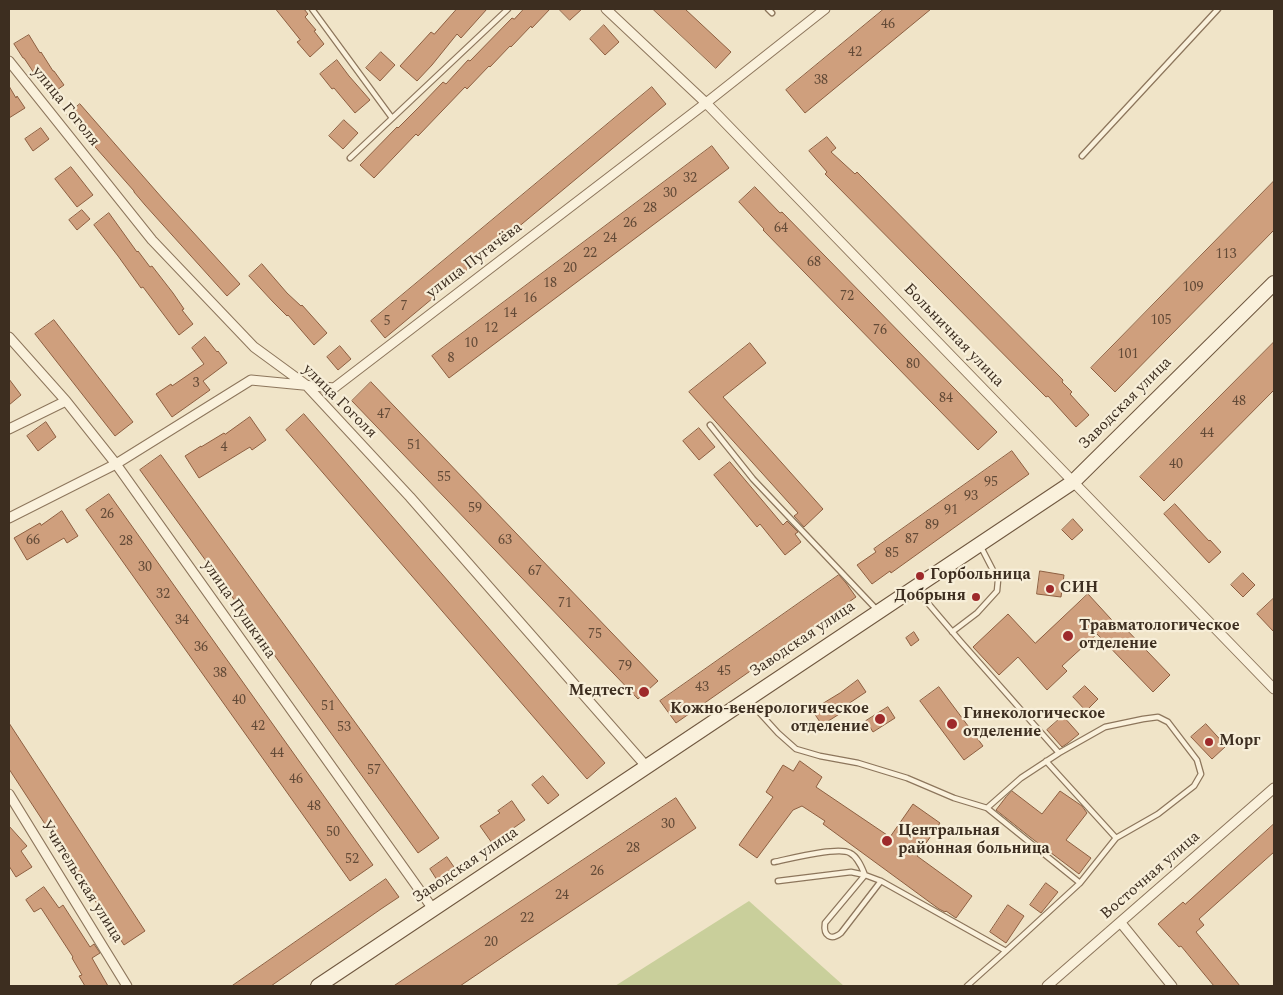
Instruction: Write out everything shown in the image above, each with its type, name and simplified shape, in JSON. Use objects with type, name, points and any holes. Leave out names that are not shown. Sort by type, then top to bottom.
[{"type":"street","name":"Больничная улица","points":[[606,9],[706,103],[1274,689]]},
{"type":"street","name":"улица Пугачёва","points":[[116,464],[251,380],[334,388],[706,103],[825,9]]},
{"type":"street","name":"улица Гоголя","points":[[9,61],[152,240],[254,347],[306,385],[410,498],[646,766]]},
{"type":"street","name":"Заводская улица","points":[[318,986],[1073,482],[1274,283]]},
{"type":"street","name":"улица Пушкина","points":[[9,337],[66,402],[116,464],[433,910]]},
{"type":"street","points":[[9,430],[66,402]]},
{"type":"street","points":[[9,518],[116,464]]},
{"type":"street","name":"Восточная улица","points":[[1047,986],[1274,788]]},
{"type":"street","name":"Учительская улица","points":[[9,794],[127,986]]},
{"type":"street","points":[[1120,923],[1172,986]]},
{"type":"lane","points":[[312,9],[392,118]]},
{"type":"lane","points":[[350,158],[508,9]]},
{"type":"lane","points":[[1082,156],[1218,9]]},
{"type":"lane","points":[[710,425],[753,479],[878,611]]},
{"type":"lane","points":[[952,632],[977,613],[997,591],[998,580],[980,544]]},
{"type":"lane","points":[[914,587],[1059,753]]},
{"type":"lane","points":[[747,699],[778,733],[796,749],[820,756],[858,763],[907,778],[954,798],[986,808],[1080,883]]},
{"type":"lane","points":[[967,986],[1080,883],[1116,838],[1158,814],[1194,786],[1201,774],[1197,760],[1168,722],[1158,717],[1143,718],[1105,727],[1059,753],[1021,778],[986,808]]},
{"type":"lane","points":[[1046,761],[1116,838]]},
{"type":"lane","points":[[774,862],[837,850],[850,852],[861,866],[865,875]]},
{"type":"lane","points":[[778,881],[851,872],[865,875],[881,881],[1006,952]]},
{"type":"lane","points":[[865,875],[825,923],[824,929],[831,937],[836,937],[841,933],[881,881]]},
{"type":"green space","points":[[749,901],[844,986],[615,986]]},
{"type":"building","points":[[276,9],[304,9],[308,14],[305,17],[316,30],[314,31],[324,44],[310,57],[297,42],[300,40]]},
{"type":"building","points":[[457,9],[487,9],[461,38],[457,34],[417,81],[400,66],[431,32],[434,34]]},
{"type":"building","points":[[524,9],[550,9],[467,89],[465,87],[418,136],[416,134],[374,178],[360,165],[443,82],[446,84],[468,60],[470,61],[512,18],[514,19]]},
{"type":"building","points":[[559,9],[582,9],[570,20]]},
{"type":"building","points":[[653,9],[685,9],[731,52],[716,68]]},
{"type":"building","points":[[884,9],[931,9],[805,113],[786,90]]},
{"type":"building","points":[[604,25],[619,42],[605,55],[590,39]]},
{"type":"building","points":[[29,35],[64,85],[50,95],[14,44]]},
{"type":"building","points":[[381,52],[395,65],[380,81],[366,68]]},
{"type":"building","points":[[337,60],[370,100],[355,113],[320,74]]},
{"type":"building","points":[[9,86],[25,108],[9,118]]},
{"type":"building","points":[[652,87],[666,104],[385,338],[371,321]]},
{"type":"building","points":[[80,104],[240,284],[227,296],[67,115]]},
{"type":"building","points":[[344,120],[358,133],[343,149],[329,136]]},
{"type":"building","points":[[41,128],[49,139],[33,151],[25,139]]},
{"type":"building","points":[[827,137],[836,148],[831,152],[855,174],[857,172],[1063,380],[1062,382],[1072,392],[1070,394],[1089,415],[1076,427],[1048,396],[1046,397],[825,174],[827,172],[809,151]]},
{"type":"building","points":[[712,146],[729,168],[449,378],[432,356]]},
{"type":"building","points":[[71,167],[93,195],[77,207],[55,179]]},
{"type":"building","points":[[1274,181],[1274,230],[1115,392],[1091,368]]},
{"type":"building","points":[[755,187],[780,213],[782,212],[997,432],[978,450],[763,230],[739,202]]},
{"type":"building","points":[[82,210],[90,219],[77,230],[69,220]]},
{"type":"building","points":[[109,213],[137,252],[150,267],[152,266],[173,293],[184,309],[182,310],[193,324],[179,335],[94,225]]},
{"type":"building","points":[[262,264],[287,293],[302,305],[327,333],[314,345],[288,315],[249,276]]},
{"type":"building","points":[[54,320],[133,422],[115,436],[35,334]]},
{"type":"building","points":[[205,337],[227,363],[203,381],[210,390],[172,417],[156,394],[171,384],[172,386],[204,364],[192,348]]},
{"type":"building","points":[[1274,342],[1274,390],[1164,501],[1140,477]]},
{"type":"building","points":[[750,343],[766,363],[723,397],[823,509],[804,527],[794,516],[798,513],[689,392]]},
{"type":"building","points":[[340,346],[351,359],[338,370],[327,357]]},
{"type":"building","points":[[9,379],[21,395],[9,405]]},
{"type":"building","points":[[371,382],[658,681],[638,699],[352,401]]},
{"type":"building","points":[[304,414],[605,763],[587,779],[286,430]]},
{"type":"building","points":[[250,417],[266,440],[252,450],[250,447],[199,478],[185,456],[225,434]]},
{"type":"building","points":[[46,422],[56,437],[38,451],[27,436]]},
{"type":"building","points":[[699,428],[715,447],[699,460],[683,441]]},
{"type":"building","points":[[1012,451],[1029,474],[891,573],[890,571],[872,584],[857,565],[876,552],[874,549]]},
{"type":"building","points":[[161,455],[439,838],[418,853],[140,470]]},
{"type":"building","points":[[730,462],[783,525],[787,521],[798,532],[795,534],[801,542],[785,555],[760,524],[757,527],[714,475]]},
{"type":"building","points":[[109,494],[373,865],[350,881],[86,510]]},
{"type":"building","points":[[1175,504],[1221,552],[1209,563],[1164,514]]},
{"type":"building","points":[[62,511],[78,536],[67,543],[64,538],[27,560],[14,538],[40,523],[41,525]]},
{"type":"building","points":[[1073,519],[1083,530],[1072,540],[1062,530]]},
{"type":"building","name":"СИН","points":[[1040,571],[1064,575],[1061,597],[1037,594]]},
{"type":"building","points":[[1243,573],[1255,585],[1243,597],[1231,585]]},
{"type":"building","points":[[839,575],[856,597],[676,723],[660,701]]},
{"type":"building","name":"Травматологическое отделение","points":[[1088,594],[1121,630],[1124,627],[1170,675],[1153,692],[1097,634],[1062,666],[1067,671],[1047,690],[1018,657],[999,675],[973,647],[1008,614],[1035,643]]},
{"type":"building","points":[[1274,598],[1274,632],[1257,614]]},
{"type":"building","points":[[914,632],[919,640],[911,646],[906,638]]},
{"type":"building","points":[[858,680],[866,692],[839,710],[841,713],[822,725],[812,710]]},
{"type":"building","points":[[1085,686],[1098,699],[1086,711],[1073,697]]},
{"type":"building","name":"Гинекологическое отделение","points":[[939,687],[983,746],[964,760],[920,701]]},
{"type":"building","name":"Кожно-венерологическое отделение","points":[[888,707],[895,718],[873,732],[866,721]]},
{"type":"building","points":[[1063,716],[1079,734],[1062,747],[1047,730]]},
{"type":"building","points":[[9,723],[145,931],[124,945],[9,769]]},
{"type":"building","name":"Морг","points":[[1206,724],[1226,746],[1212,759],[1191,737]]},
{"type":"building","name":"Центральная районная больница","points":[[800,761],[822,777],[816,787],[890,837],[913,804],[940,823],[917,856],[972,896],[956,918],[946,911],[939,909],[823,824],[825,821],[802,806],[793,810],[757,858],[739,845],[773,797],[766,792],[783,765],[793,771]]},
{"type":"building","points":[[543,776],[559,795],[548,804],[532,785]]},
{"type":"building","points":[[1012,791],[1042,814],[1060,791],[1082,806],[1087,813],[1066,840],[1091,858],[1079,874],[996,810]]},
{"type":"building","points":[[676,798],[696,828],[460,986],[394,986]]},
{"type":"building","points":[[512,801],[525,820],[492,843],[480,826],[500,813],[498,811]]},
{"type":"building","points":[[1274,824],[1274,852],[1199,919],[1204,925],[1196,932],[1240,986],[1214,986],[1181,946],[1179,947],[1158,924],[1183,902],[1185,904]]},
{"type":"building","points":[[9,826],[27,846],[21,851],[32,867],[16,877],[9,866]]},
{"type":"building","points":[[447,857],[454,867],[437,880],[430,869]]},
{"type":"building","points":[[386,879],[399,897],[271,986],[232,986]]},
{"type":"building","points":[[1046,883],[1058,892],[1041,913],[1030,905]]},
{"type":"building","points":[[44,887],[59,908],[63,905],[90,947],[94,944],[100,953],[92,958],[108,986],[85,986],[79,976],[82,975],[73,957],[41,908],[34,912],[26,900]]},
{"type":"building","points":[[1008,905],[1024,916],[1006,943],[990,932]]},
{"type":"place","name":"Горбольница","points":[[920,576]]},
{"type":"place","name":"СИН","points":[[1050,589]]},
{"type":"place","name":"Добрыня","points":[[976,597]]},
{"type":"place","name":"Травматологическое отделение","points":[[1068,636]]},
{"type":"place","name":"Медтест","points":[[644,692]]},
{"type":"place","name":"Кожно-венерологическое отделение","points":[[880,719]]},
{"type":"place","name":"Гинекологическое отделение","points":[[952,724]]},
{"type":"place","name":"Морг","points":[[1209,742]]},
{"type":"place","name":"Центральная районная больница","points":[[887,841]]}]
